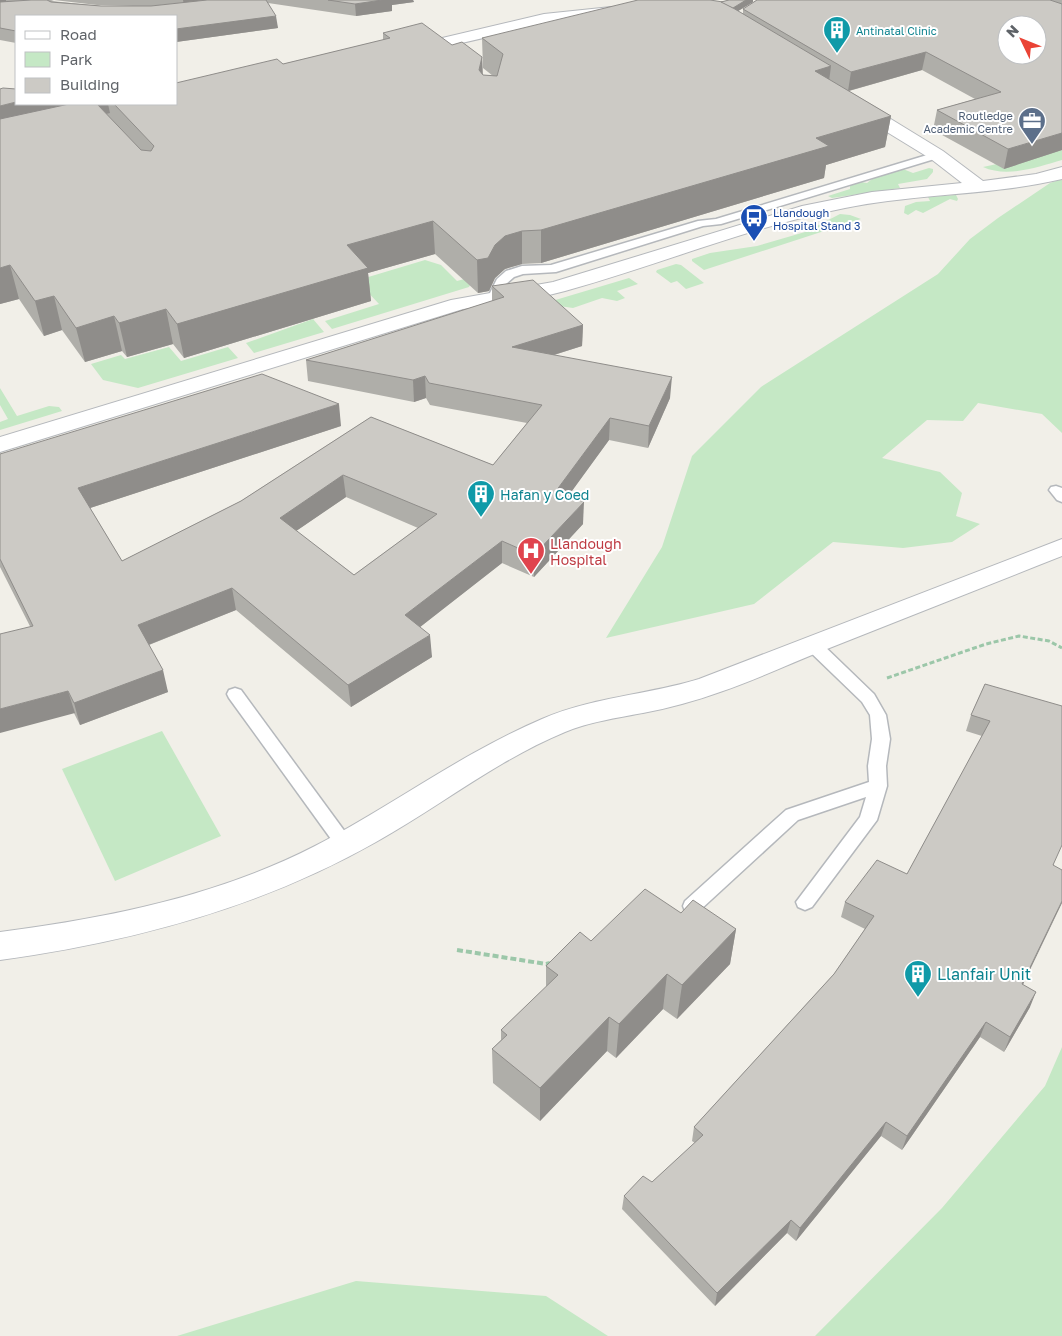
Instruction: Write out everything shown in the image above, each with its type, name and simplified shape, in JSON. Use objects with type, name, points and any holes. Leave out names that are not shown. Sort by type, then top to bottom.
[{"type":"street","points":[[390,54],[544,19],[628,11]]},
{"type":"street","points":[[439,43],[453,54]]},
{"type":"street","points":[[843,97],[937,155],[980,187]]},
{"type":"street","points":[[0,445],[440,310],[494,297],[559,287],[808,210],[845,202],[907,193],[1030,181],[1062,172]]},
{"type":"street","points":[[0,946],[106,930],[172,912],[252,886],[345,845],[498,754],[548,727],[578,717],[693,691],[1062,547]]},
{"type":"lane","points":[[494,297],[501,282],[510,274],[522,270],[552,270],[702,223],[717,222],[937,155]]},
{"type":"lane","points":[[805,902],[868,820],[878,786],[877,766],[881,739],[878,715],[868,698],[813,644]]},
{"type":"lane","points":[[235,694],[345,845]]},
{"type":"lane","points":[[692,906],[792,815],[878,786]]},
{"type":"path","points":[[858,688],[986,644],[1019,636],[1048,641],[1062,648]]},
{"type":"path","points":[[457,950],[546,964],[555,962]]},
{"type":"green space","points":[[1062,150],[1062,160],[1033,168],[1002,172],[983,167]]},
{"type":"green space","points":[[929,168],[933,169],[933,172],[927,179],[898,184],[900,188],[832,198],[828,196],[850,189],[850,185],[861,182],[867,183],[876,176],[903,169],[913,173]]},
{"type":"green space","points":[[1062,179],[1062,433],[1042,414],[978,403],[963,421],[927,420],[882,458],[940,472],[962,493],[956,516],[980,524],[952,542],[903,548],[833,542],[754,604],[606,638],[662,547],[692,456],[761,387],[938,274],[970,239],[1050,183]]},
{"type":"green space","points":[[956,195],[957,201],[950,199],[923,213],[916,210],[908,215],[904,213],[905,206],[916,202],[930,201],[928,197]]},
{"type":"green space","points":[[840,214],[861,219],[704,270],[692,261],[692,259],[710,253],[757,246],[805,232]]},
{"type":"green space","points":[[425,260],[441,265],[457,281],[468,278],[472,281],[469,287],[332,329],[325,321],[379,304],[362,286],[365,278]]},
{"type":"green space","points":[[676,264],[681,265],[704,283],[686,289],[677,281],[671,283],[656,272]]},
{"type":"green space","points":[[629,278],[638,284],[617,291],[625,298],[617,301],[602,298],[573,308],[552,305],[552,301]]},
{"type":"green space","points":[[313,319],[324,332],[254,353],[246,343]]},
{"type":"green space","points":[[169,347],[181,361],[228,347],[238,358],[138,388],[103,380],[91,364],[121,355],[125,359]]},
{"type":"green space","points":[[0,388],[17,416],[49,406],[59,407],[62,411],[0,430],[0,422],[8,419],[0,405]]},
{"type":"green space","points":[[162,731],[221,836],[115,881],[62,769]]},
{"type":"green space","points":[[1062,1047],[1062,1336],[815,1336],[942,1208],[1045,1086]]},
{"type":"green space","points":[[356,1281],[546,1296],[608,1336],[177,1336]]},
{"type":"building","points":[[47,0],[51,2],[101,6],[151,6],[207,0],[266,0],[276,16],[178,29],[178,15],[15,15],[15,31],[0,28],[0,2]]},
{"type":"building","points":[[328,0],[382,0],[355,4]]},
{"type":"building","points":[[638,0],[710,0],[723,2],[831,66],[815,71],[891,116],[816,138],[829,146],[541,230],[522,231],[505,236],[495,245],[488,258],[477,260],[433,221],[347,245],[368,268],[177,324],[166,309],[119,323],[114,316],[76,328],[54,296],[35,301],[10,265],[0,268],[0,119],[64,105],[98,105],[141,150],[151,151],[154,146],[115,105],[178,105],[178,83],[277,59],[283,64],[390,38],[383,33],[422,23],[452,45],[462,42],[482,57],[479,70],[483,75],[497,76],[503,54],[482,38]]},
{"type":"building","points":[[746,0],[733,8],[721,2]]},
{"type":"building","points":[[757,0],[1050,0],[1062,4],[1062,133],[1008,149],[937,110],[1001,92],[926,52],[851,72],[743,9]]},
{"type":"building","points":[[0,89],[15,89],[15,102],[0,106]]},
{"type":"building","name":"Hafan y Coed","points":[[533,280],[583,325],[512,347],[672,377],[649,426],[610,418],[556,491],[584,502],[534,555],[502,541],[405,615],[430,635],[348,685],[232,588],[138,625],[163,670],[74,703],[68,691],[0,709],[0,634],[33,626],[0,559],[0,454],[262,374],[339,404],[78,488],[122,561],[241,501],[371,417],[493,465],[542,405],[429,383],[425,376],[413,380],[306,360],[504,297],[492,286]],"holes":[[[343,475],[437,514],[354,575],[280,518]]]},
{"type":"building","name":"Llanfair Unit","points":[[985,684],[1062,706],[1062,845],[1053,865],[1062,870],[1062,901],[1022,984],[1036,992],[1010,1037],[986,1022],[907,1136],[886,1122],[800,1228],[791,1220],[717,1293],[624,1196],[643,1176],[652,1182],[703,1135],[694,1127],[834,974],[874,916],[845,902],[877,860],[907,874],[990,721],[971,715]]},
{"type":"building","points":[[645,889],[681,913],[693,900],[736,929],[682,985],[667,974],[619,1024],[609,1017],[540,1088],[492,1049],[507,1035],[501,1030],[558,975],[546,966],[580,932],[591,941]]},
{"type":"place","name":"Antinatal Clinic","points":[[837,54]]},
{"type":"place","name":"Routledge Academic Centre","points":[[1032,145]]},
{"type":"place","name":"Llandough Hospital Stand 3","points":[[754,242]]},
{"type":"place","name":"Hafan y Coed","points":[[481,518]]},
{"type":"place","name":"Llandough Hospital","points":[[531,575]]},
{"type":"place","name":"Llanfair Unit","points":[[918,998]]}]
